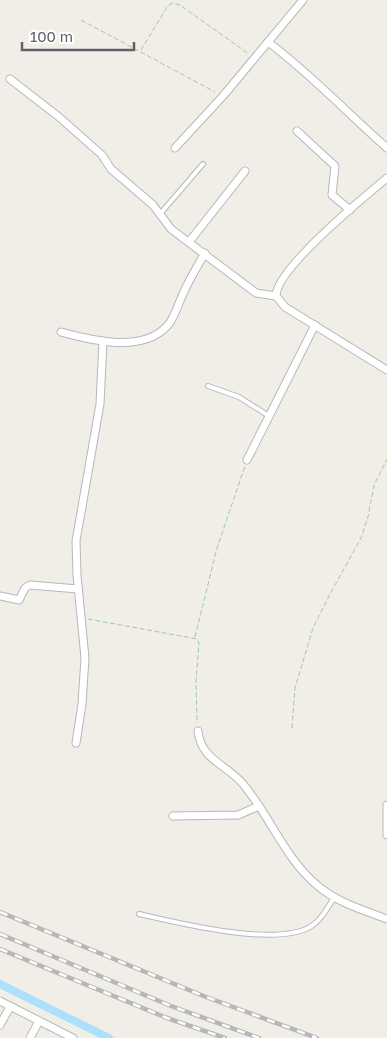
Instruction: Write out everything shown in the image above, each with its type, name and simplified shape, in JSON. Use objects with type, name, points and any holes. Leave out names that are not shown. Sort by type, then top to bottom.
[{"type":"street","points":[[175,148],[223,96],[303,0]]},
{"type":"street","points":[[268,42],[287,56],[349,116],[387,148]]},
{"type":"street","points":[[10,79],[59,117],[102,155],[111,169],[153,205],[171,229],[256,293],[276,296]]},
{"type":"street","points":[[297,131],[335,166],[332,195],[350,210]]},
{"type":"street","points":[[189,242],[245,171]]},
{"type":"street","points":[[387,178],[350,210],[284,274],[276,289],[276,296],[285,307],[387,370]]},
{"type":"street","points":[[61,332],[103,341],[134,342],[162,331],[174,316],[192,276],[205,253]]},
{"type":"street","points":[[247,460],[315,325]]},
{"type":"street","points":[[76,743],[84,684],[82,618],[78,589],[76,541],[100,404],[103,341]]},
{"type":"street","points":[[0,596],[19,600],[25,588],[30,585],[78,589]]},
{"type":"street","points":[[198,731],[203,750],[237,777],[259,806],[285,847],[309,878],[334,897],[387,919]]},
{"type":"street","points":[[387,805],[387,835]]},
{"type":"street","points":[[173,816],[238,816],[259,806]]},
{"type":"street","points":[[0,1001],[73,1038]]},
{"type":"street","points":[[0,1025],[10,1007]]},
{"type":"street","points":[[30,1038],[39,1021]]},
{"type":"lane","points":[[160,214],[203,164]]},
{"type":"lane","points":[[208,386],[239,397],[269,416]]},
{"type":"lane","points":[[139,914],[209,929],[249,933],[290,933],[312,927],[334,897]]},
{"type":"path","points":[[140,51],[167,6],[172,3],[180,5],[255,58]]},
{"type":"path","points":[[81,20],[223,96]]},
{"type":"path","points":[[292,728],[295,688],[313,628],[361,538],[368,517],[374,485],[387,459]]},
{"type":"path","points":[[195,638],[217,548],[247,460]]},
{"type":"path","points":[[82,618],[195,638],[199,644],[196,688],[198,731]]},
{"type":"waterway","points":[[0,984],[109,1038]]},
{"type":"railway","points":[[0,912],[206,997],[317,1038]]},
{"type":"railway","points":[[0,934],[171,1006],[259,1038]]},
{"type":"railway","points":[[0,949],[167,1018],[225,1038]]}]
